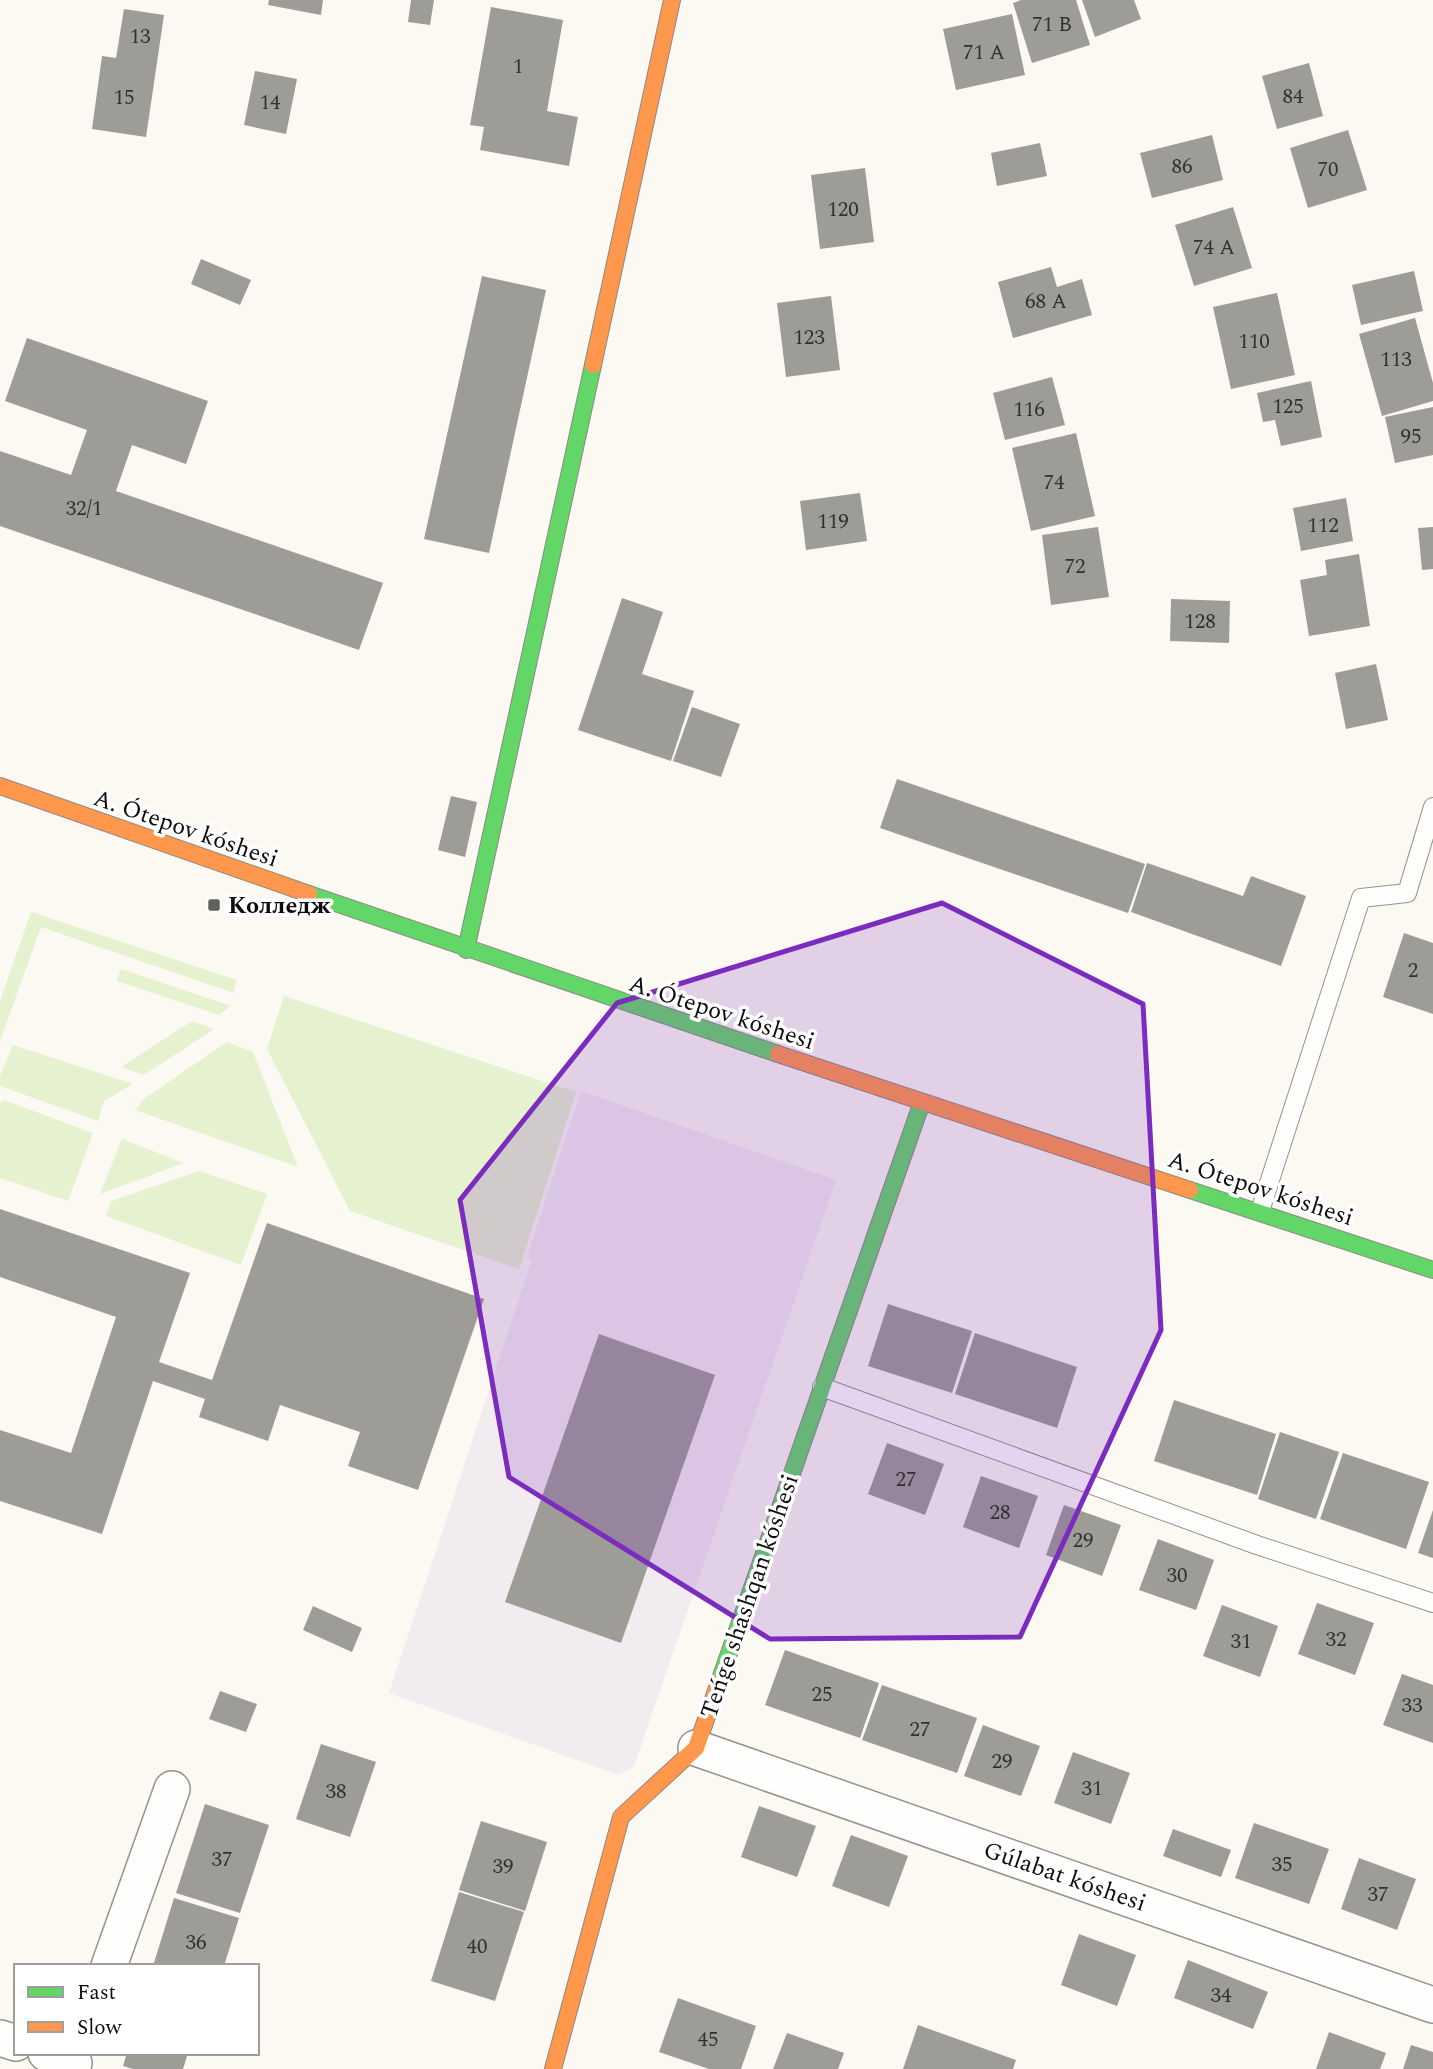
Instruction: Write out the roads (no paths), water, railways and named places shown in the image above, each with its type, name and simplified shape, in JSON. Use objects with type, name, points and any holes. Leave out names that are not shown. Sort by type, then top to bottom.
[{"type":"street","points":[[466,950],[672,0]]},
{"type":"street","name":"A. Ótepov kóshesi","points":[[0,786],[466,950],[1433,1270]]},
{"type":"street","name":"Teńge shashqan kóshesi","points":[[553,2069],[621,1817],[696,1748],[922,1102]]},
{"type":"street","name":"Gúlabat kóshesi","points":[[696,1748],[1433,2005]]},
{"type":"street","points":[[110,1964],[172,1789]]},
{"type":"lane","points":[[1260,1211],[1361,898],[1407,893],[1433,807]]},
{"type":"lane","points":[[822,1387],[1256,1545],[1433,1603]]},
{"type":"place","name":"Колледж","points":[[214,905]]}]
